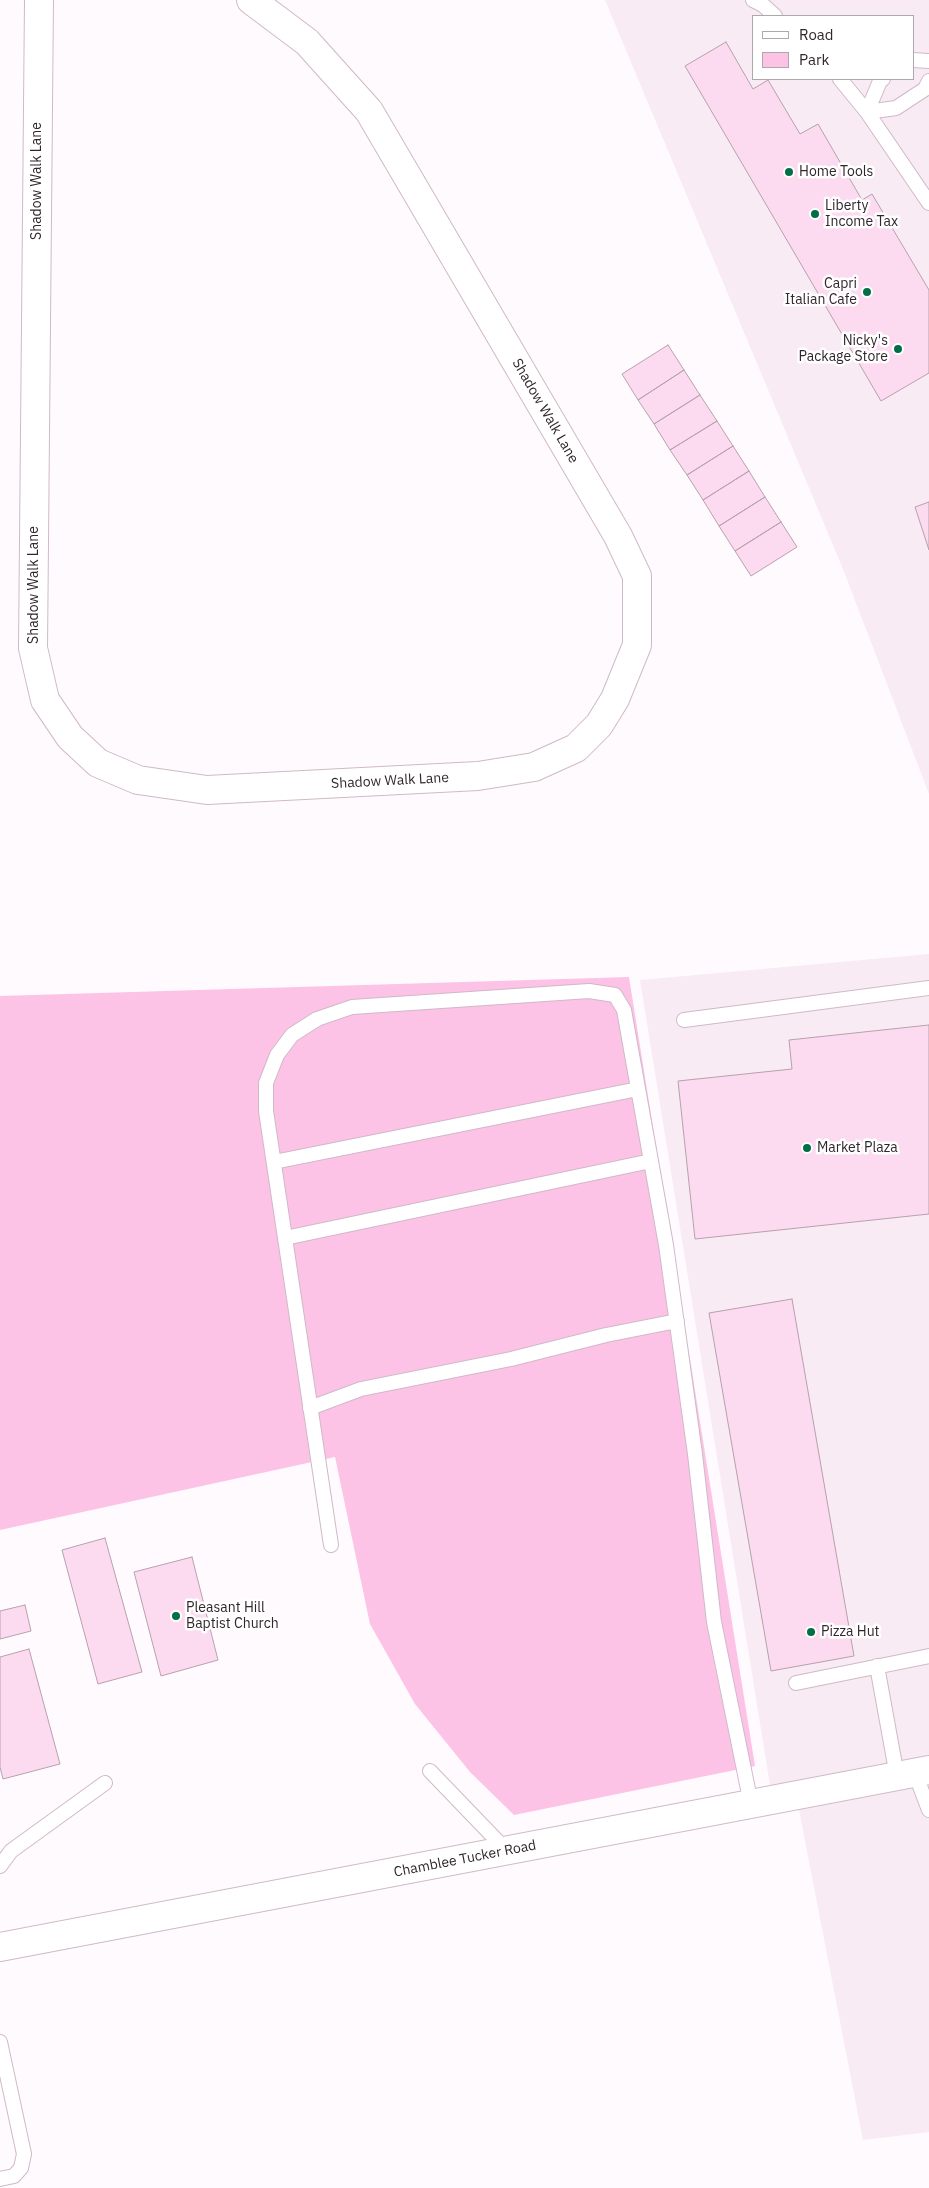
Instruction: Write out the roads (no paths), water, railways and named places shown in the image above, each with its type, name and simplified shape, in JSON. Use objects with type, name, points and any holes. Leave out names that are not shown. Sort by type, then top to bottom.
[{"type":"street","name":"Shadow Walk Lane","points":[[38,0],[33,648],[45,700],[70,737],[98,763],[138,780],[207,790],[478,776],[534,767],[576,748],[599,725],[615,699],[637,644],[637,576],[618,536],[369,111],[307,42],[251,0]]},
{"type":"street","name":"Chamblee Tucker Road","points":[[0,1948],[914,1773]]},
{"type":"lane","points":[[753,0],[763,5],[774,15]]},
{"type":"lane","points":[[914,60],[929,61]]},
{"type":"lane","points":[[841,80],[867,112],[929,203]]},
{"type":"lane","points":[[867,112],[882,80]]},
{"type":"lane","points":[[867,112],[896,108],[925,89],[929,81]]},
{"type":"lane","points":[[684,1020],[929,988]]},
{"type":"lane","points":[[331,1545],[266,1111],[266,1082],[277,1055],[292,1035],[317,1018],[352,1007],[589,991],[615,995],[624,1010],[651,1161],[677,1322],[714,1622],[751,1804]]},
{"type":"lane","points":[[274,1162],[638,1089]]},
{"type":"lane","points":[[285,1238],[651,1161]]},
{"type":"lane","points":[[310,1408],[361,1389],[511,1359],[606,1335],[677,1322]]},
{"type":"lane","points":[[796,1682],[929,1656]]},
{"type":"lane","points":[[877,1666],[914,1773],[929,1810]]},
{"type":"lane","points":[[430,1771],[507,1852]]},
{"type":"lane","points":[[0,1866],[11,1851],[105,1783]]},
{"type":"lane","points":[[0,2042],[24,2154],[21,2168],[14,2176],[0,2179]]},
{"type":"place","name":"Home Tools","points":[[789,172]]},
{"type":"place","name":"Liberty Income Tax","points":[[815,214]]},
{"type":"place","name":"Capri Italian Cafe","points":[[867,292]]},
{"type":"place","name":"Nicky's Package Store","points":[[898,349]]},
{"type":"place","name":"Market Plaza","points":[[807,1148]]},
{"type":"place","name":"Pleasant Hill Baptist Church","points":[[176,1616]]},
{"type":"place","name":"Pizza Hut","points":[[811,1632]]}]
